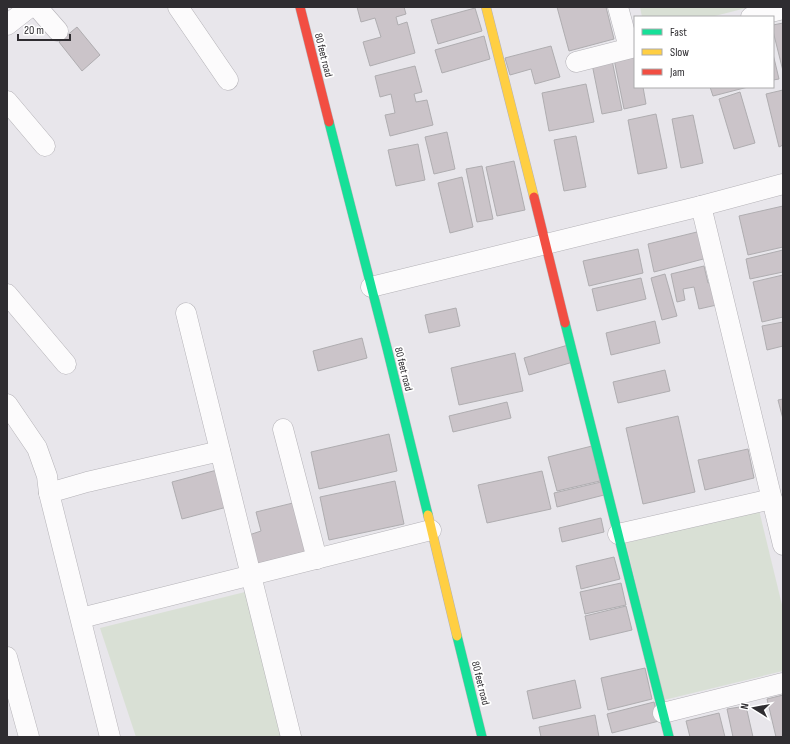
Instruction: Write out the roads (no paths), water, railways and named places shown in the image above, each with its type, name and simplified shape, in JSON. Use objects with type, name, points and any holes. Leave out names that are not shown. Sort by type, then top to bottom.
[{"type":"street","points":[[7,25],[30,7]]},
{"type":"street","points":[[37,7],[58,31]]},
{"type":"street","points":[[178,7],[228,80]]},
{"type":"street","name":"80 feet road","points":[[300,7],[432,530],[482,737]]},
{"type":"street","points":[[486,7],[669,737]]},
{"type":"street","points":[[576,62],[632,47],[618,7]]},
{"type":"street","points":[[755,16],[783,9]]},
{"type":"street","points":[[7,101],[45,146]]},
{"type":"street","points":[[371,287],[701,206],[783,184]]},
{"type":"street","points":[[701,206],[783,545]]},
{"type":"street","points":[[7,294],[66,364]]},
{"type":"street","points":[[186,312],[291,737]]},
{"type":"street","points":[[7,404],[37,448],[47,476],[49,493],[110,737]]},
{"type":"street","points":[[283,429],[317,559]]},
{"type":"street","points":[[49,493],[87,482],[220,451]]},
{"type":"street","points":[[618,534],[772,499]]},
{"type":"street","points":[[81,618],[432,530]]},
{"type":"street","points":[[7,657],[29,737]]},
{"type":"street","points":[[663,713],[783,683]]}]
